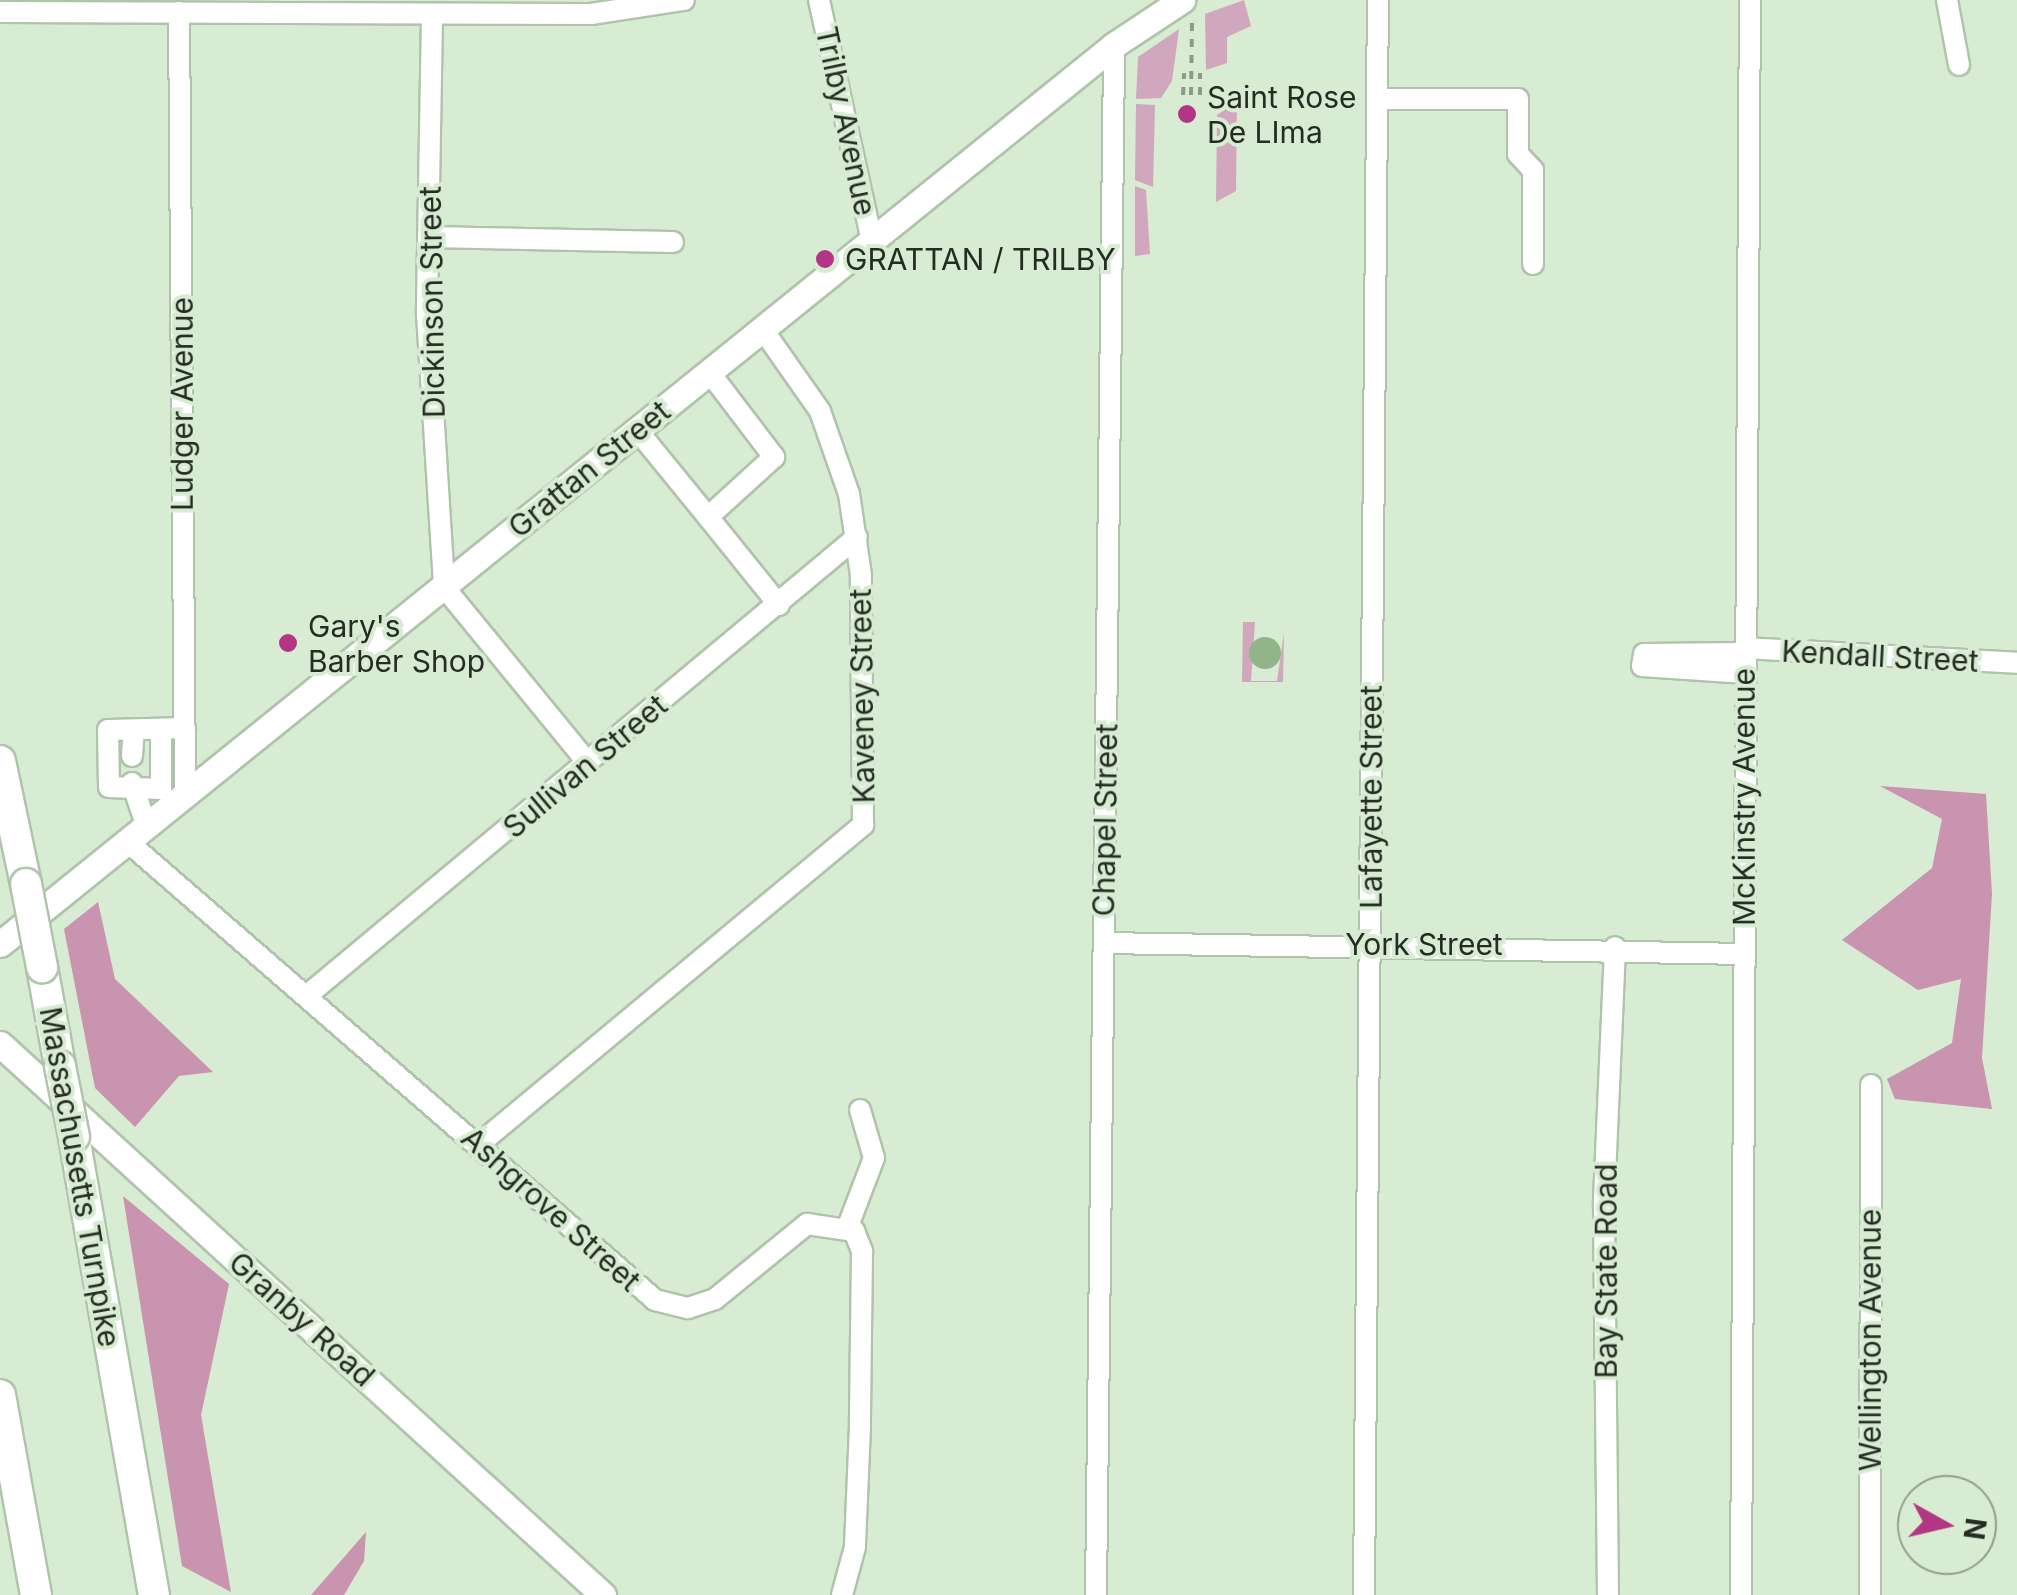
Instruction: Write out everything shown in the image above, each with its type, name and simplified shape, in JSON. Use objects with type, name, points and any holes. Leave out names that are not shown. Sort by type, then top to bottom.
[{"type":"highway","name":"Massachusetts Turnpike","points":[[0,760],[74,1137],[154,1595]]},
{"type":"highway","points":[[0,1395],[36,1595]]},
{"type":"main road","name":"Grattan Street","points":[[0,944],[1114,45],[1175,7]]},
{"type":"main road","name":"Granby Road","points":[[0,1044],[603,1595]]},
{"type":"street","points":[[0,12],[432,17],[591,14],[684,0]]},
{"type":"street","name":"Trilby Avenue","points":[[820,0],[872,242]]},
{"type":"street","name":"Lafayette Street","points":[[1364,1595],[1378,0]]},
{"type":"street","name":"McKinstry Avenue","points":[[1741,1595],[1750,0]]},
{"type":"street","points":[[1947,0],[1960,65]]},
{"type":"street","name":"Ludger Avenue","points":[[179,12],[185,797]]},
{"type":"street","name":"Dickinson Street","points":[[432,17],[428,237],[444,587]]},
{"type":"street","name":"Chapel Street","points":[[1096,1595],[1114,45]]},
{"type":"street","points":[[1378,100],[1518,99],[1518,154],[1533,170],[1533,264]]},
{"type":"street","points":[[428,237],[673,242]]},
{"type":"street","name":"Kaveney Street","points":[[478,1145],[860,832],[856,537],[828,429],[762,330]]},
{"type":"street","points":[[708,517],[774,457],[710,373]]},
{"type":"street","points":[[638,430],[779,605]]},
{"type":"street","name":"Sullivan Street","points":[[310,992],[856,537]]},
{"type":"street","points":[[444,587],[588,763]]},
{"type":"street","name":"Kendall Street","points":[[1745,658],[2017,663]]},
{"type":"street","points":[[161,729],[161,789],[109,788],[108,730],[184,728]]},
{"type":"street","points":[[132,756],[134,730]]},
{"type":"street","points":[[132,786],[138,835]]},
{"type":"street","name":"Ashgrove Street","points":[[138,835],[636,1287],[673,1307],[715,1299],[806,1224],[848,1226]]},
{"type":"street","name":"York Street","points":[[1104,943],[1615,948],[1744,954]]},
{"type":"street","name":"Bay State Road","points":[[1608,1595],[1604,1200],[1615,948]]},
{"type":"street","name":"Wellington Avenue","points":[[1870,1595],[1871,1085]]},
{"type":"street","points":[[842,1595],[856,1548],[864,1317],[862,1251],[848,1226],[874,1158],[860,1110]]},
{"type":"path","points":[[1175,7],[1191,95]]},
{"type":"path","points":[[1183,95],[1184,73]]},
{"type":"path","points":[[1200,73],[1200,95]]},
{"type":"path","points":[[1213,104],[1222,100]]},
{"type":"shaded area","points":[[1244,0],[1251,26],[1227,37],[1227,63],[1206,70],[1205,14]]},
{"type":"shaded area","points":[[1179,29],[1172,81],[1161,98],[1136,99],[1138,57]]},
{"type":"shaded area","points":[[1237,101],[1236,191],[1216,202],[1217,115]]},
{"type":"shaded area","points":[[1136,104],[1155,105],[1153,187],[1135,180]]},
{"type":"shaded area","points":[[1135,186],[1146,190],[1150,254],[1135,256]]},
{"type":"shaded area","points":[[1243,622],[1255,622],[1251,681],[1277,681],[1284,633],[1283,682],[1242,682]]},
{"type":"shaded area","points":[[1265,637],[1276,642],[1281,653],[1276,664],[1265,669],[1254,664],[1249,653],[1254,642]]},
{"type":"shaded area","points":[[1880,786],[1986,794],[1992,894],[1982,1058],[1992,1109],[1895,1099],[1887,1079],[1952,1043],[1961,979],[1918,990],[1842,940],[1932,868],[1942,819]]},
{"type":"shaded area","points":[[98,902],[115,979],[213,1072],[179,1076],[135,1127],[95,1088],[64,929]]},
{"type":"shaded area","points":[[123,1196],[229,1284],[201,1415],[231,1592],[182,1566]]},
{"type":"shaded area","points":[[366,1532],[364,1561],[344,1595],[311,1595]]},
{"type":"place","name":"Saint Rose De LIma","points":[[1187,114]]},
{"type":"place","name":"GRATTAN / TRILBY","points":[[825,259]]},
{"type":"place","name":"Gary's Barber Shop","points":[[288,643]]}]
